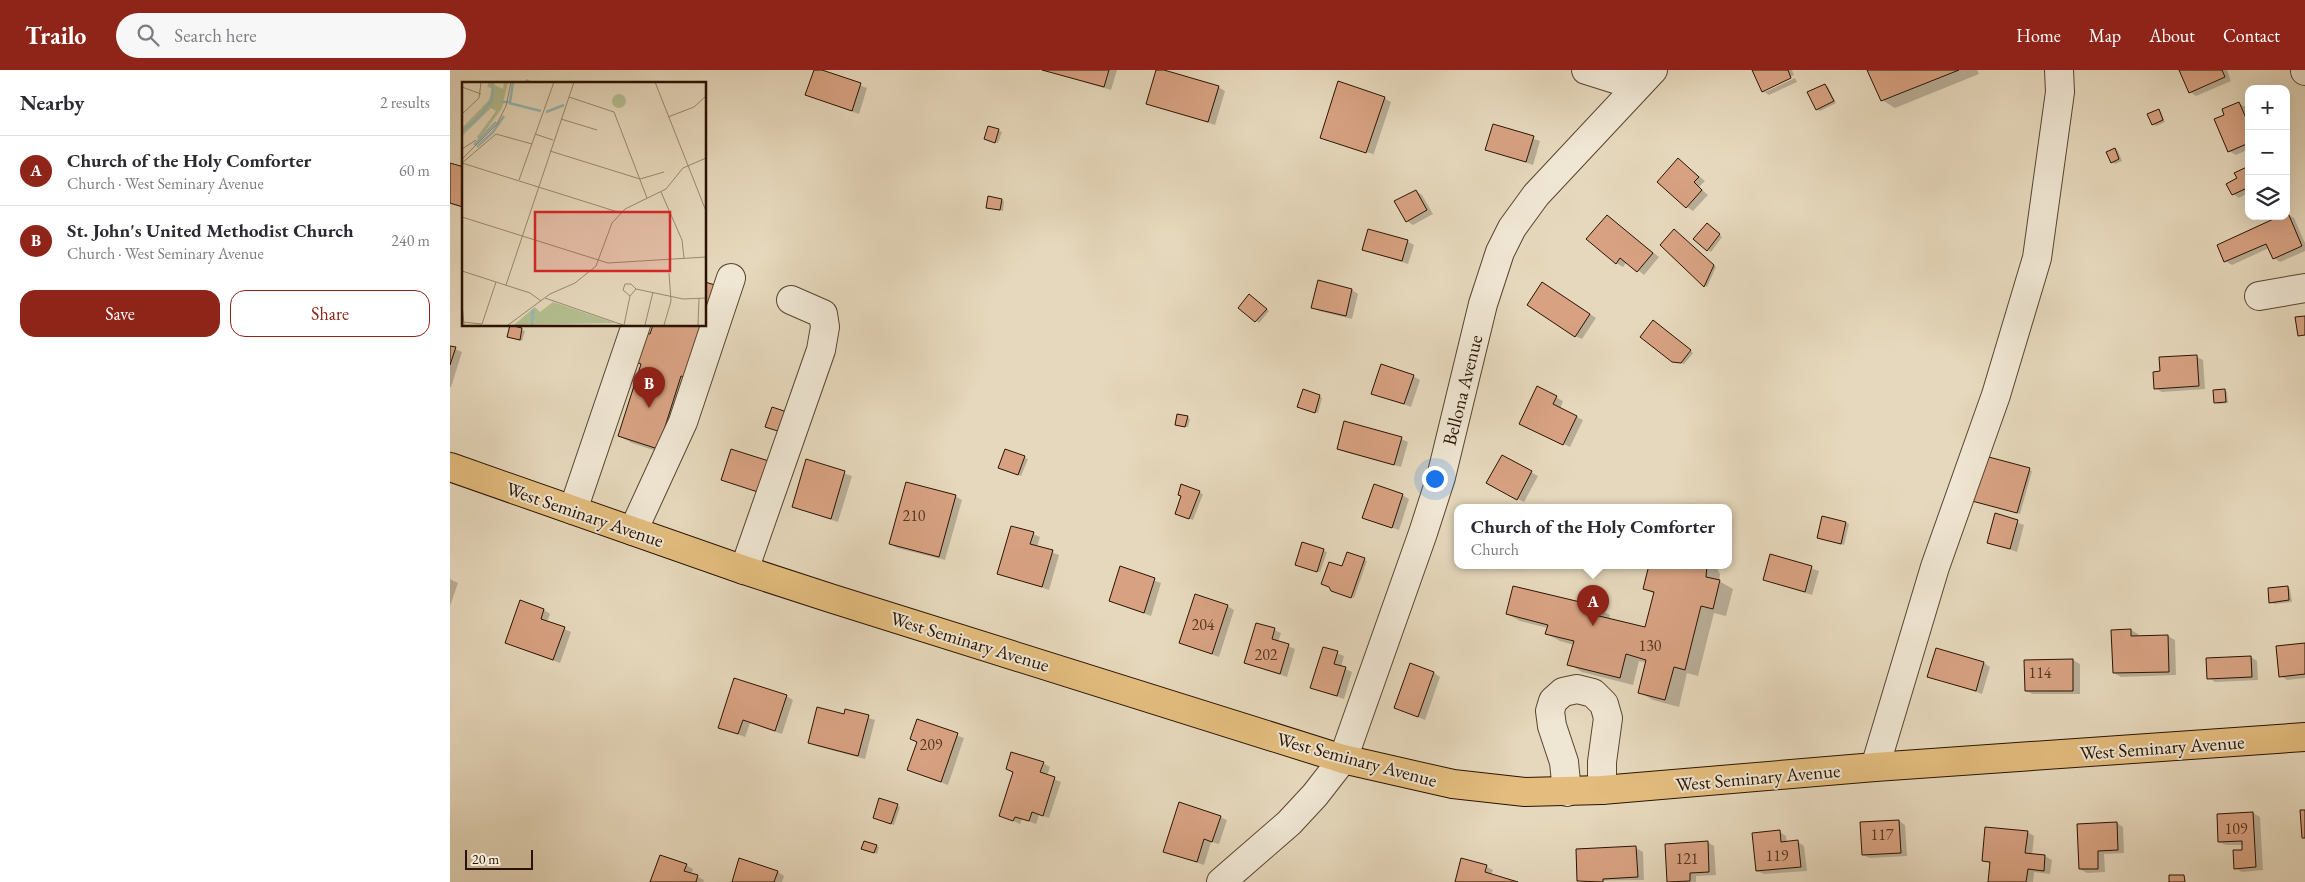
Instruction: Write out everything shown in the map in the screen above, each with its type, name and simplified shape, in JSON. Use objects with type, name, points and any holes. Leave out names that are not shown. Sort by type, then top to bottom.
[{"type":"main road","name":"West Seminary Avenue","points":[[450,467],[744,570],[1343,759],[1453,784],[1525,792],[1567,792],[1874,767],[2305,737]]},
{"type":"street","points":[[1586,70],[1645,78]]},
{"type":"street","points":[[1874,767],[1936,567],[1996,395],[2037,258],[2060,92],[2059,70]]},
{"type":"street","name":"Bellona Avenue","points":[[1221,882],[1289,823],[1315,795],[1343,759],[1423,534],[1441,476],[1483,304],[1500,252],[1512,228],[1536,195],[1645,78]]},
{"type":"street","points":[[633,531],[684,422],[731,278]]},
{"type":"street","points":[[2259,296],[2305,288]]},
{"type":"street","points":[[744,570],[822,350],[825,327],[824,314],[791,300]]},
{"type":"street","points":[[573,510],[636,326]]},
{"type":"street","points":[[1567,792],[1564,762],[1552,726],[1550,711],[1553,701],[1563,692],[1577,689],[1593,694],[1604,704],[1608,718],[1602,762],[1602,790]]},
{"type":"building","points":[[814,70],[822,70],[861,83],[852,111],[805,95]]},
{"type":"building","points":[[1042,70],[1109,70],[1104,87]]},
{"type":"building","points":[[1156,70],[1164,70],[1219,86],[1208,122],[1146,104]]},
{"type":"building","points":[[1752,70],[1788,70],[1791,78],[1762,92]]},
{"type":"building","points":[[1867,70],[1959,70],[1881,101]]},
{"type":"building","points":[[2179,70],[2222,70],[2225,77],[2189,93]]},
{"type":"building","points":[[1338,81],[1385,97],[1366,153],[1320,138]]},
{"type":"building","points":[[1825,84],[1834,101],[1816,110],[1807,92]]},
{"type":"building","points":[[2239,102],[2245,116],[2245,145],[2228,152],[2214,119],[2224,115],[2222,109]]},
{"type":"building","points":[[2159,109],[2163,120],[2152,125],[2147,114]]},
{"type":"building","points":[[1493,124],[1534,136],[1526,162],[1485,150]]},
{"type":"building","points":[[988,126],[999,129],[995,143],[984,139]]},
{"type":"building","points":[[2115,148],[2119,159],[2111,163],[2106,152]]},
{"type":"building","points":[[1678,158],[1699,177],[1694,182],[1702,190],[1686,208],[1657,182]]},
{"type":"building","points":[[450,163],[462,166],[462,207],[450,203]]},
{"type":"building","points":[[2245,168],[2245,189],[2232,195],[2226,184],[2237,178],[2234,173]]},
{"type":"building","points":[[1416,190],[1427,210],[1406,222],[1394,201]]},
{"type":"building","points":[[988,196],[1002,199],[1000,210],[986,208]]},
{"type":"building","points":[[1607,215],[1653,253],[1637,272],[1620,258],[1616,264],[1586,239]]},
{"type":"building","points":[[2290,218],[2302,246],[2273,259],[2266,244],[2224,262],[2217,245],[2271,220],[2290,220]]},
{"type":"building","points":[[1707,223],[1720,234],[1707,251],[1693,239]]},
{"type":"building","points":[[1368,229],[1408,240],[1402,261],[1362,250]]},
{"type":"building","points":[[1674,229],[1714,265],[1704,287],[1660,245]]},
{"type":"building","points":[[1318,280],[1352,289],[1346,316],[1311,308]]},
{"type":"building","points":[[706,282],[715,285],[706,313]]},
{"type":"building","points":[[1542,282],[1590,314],[1575,337],[1527,305]]},
{"type":"building","points":[[1249,294],[1267,309],[1255,322],[1238,308]]},
{"type":"building","points":[[2305,316],[2305,335],[2298,336],[2295,317]]},
{"type":"building","points":[[1653,320],[1691,350],[1681,363],[1672,362],[1640,337]]},
{"type":"building","points":[[510,326],[522,328],[520,340],[507,337]]},
{"type":"building","points":[[653,326],[702,326],[691,379],[681,376],[658,449],[618,436],[641,364],[636,362],[645,333],[650,334]]},
{"type":"building","points":[[450,346],[456,347],[450,365]]},
{"type":"building","points":[[2197,355],[2199,386],[2154,389],[2153,372],[2160,371],[2159,357]]},
{"type":"building","points":[[1381,364],[1414,375],[1404,404],[1371,394]]},
{"type":"building","points":[[1537,386],[1557,396],[1553,404],[1577,416],[1563,445],[1519,424]]},
{"type":"building","points":[[1303,389],[1320,395],[1315,413],[1297,407]]},
{"type":"building","points":[[2225,389],[2226,402],[2214,403],[2213,390]]},
{"type":"building","points":[[772,407],[790,413],[784,433],[765,427]]},
{"type":"building","points":[[1177,414],[1188,416],[1185,427],[1175,425]]},
{"type":"building","points":[[1344,421],[1402,437],[1394,465],[1337,449]]},
{"type":"building","points":[[731,449],[775,463],[764,494],[721,480]]},
{"type":"building","points":[[1005,449],[1025,456],[1018,475],[998,468]]},
{"type":"building","points":[[1502,455],[1532,471],[1517,500],[1486,483]]},
{"type":"building","points":[[1985,456],[2030,468],[2017,513],[1972,501]]},
{"type":"building","points":[[806,459],[845,471],[831,519],[792,507]]},
{"type":"building","points":[[906,482],[956,495],[939,557],[889,544]]},
{"type":"building","points":[[1181,484],[1200,491],[1189,519],[1175,514],[1181,496],[1178,495]]},
{"type":"building","points":[[1374,484],[1403,494],[1392,528],[1362,518]]},
{"type":"building","points":[[1995,513],[2018,520],[2010,549],[1987,543]]},
{"type":"building","points":[[1822,516],[1846,522],[1841,544],[1817,538]]},
{"type":"building","points":[[1011,526],[1034,532],[1030,544],[1053,550],[1042,587],[997,574]]},
{"type":"building","points":[[1302,542],[1324,549],[1317,572],[1295,565]]},
{"type":"building","points":[[1347,552],[1365,558],[1351,598],[1331,591],[1329,587],[1321,584],[1329,562],[1342,566]]},
{"type":"building","points":[[1770,554],[1812,566],[1805,592],[1763,580]]},
{"type":"building","points":[[1120,566],[1155,578],[1144,613],[1109,601]]},
{"type":"building","points":[[1648,569],[1707,569],[1706,577],[1720,580],[1713,609],[1701,606],[1685,670],[1674,667],[1665,700],[1638,693],[1646,660],[1626,654],[1620,678],[1567,665],[1574,641],[1545,634],[1548,625],[1506,614],[1513,586],[1597,606],[1595,615],[1645,627],[1654,592],[1643,589]]},
{"type":"building","points":[[2288,586],[2289,600],[2269,603],[2268,588]]},
{"type":"building","points":[[1195,594],[1228,605],[1212,654],[1179,643]]},
{"type":"building","points":[[520,600],[544,609],[541,619],[565,627],[553,660],[505,643]]},
{"type":"building","points":[[1256,623],[1275,628],[1272,639],[1289,644],[1280,674],[1244,663]]},
{"type":"building","points":[[2131,629],[2131,636],[2168,635],[2169,672],[2113,673],[2111,630]]},
{"type":"building","points":[[2305,643],[2305,674],[2279,677],[2276,646]]},
{"type":"building","points":[[1323,647],[1338,651],[1334,664],[1346,667],[1337,696],[1310,688]]},
{"type":"building","points":[[1936,648],[1984,662],[1976,691],[1927,677]]},
{"type":"building","points":[[2251,656],[2252,677],[2207,679],[2206,658]]},
{"type":"building","points":[[2073,659],[2073,691],[2025,691],[2024,660]]},
{"type":"building","points":[[1410,663],[1434,672],[1418,717],[1394,708]]},
{"type":"building","points":[[734,678],[787,695],[775,731],[743,720],[738,734],[718,728]]},
{"type":"building","points":[[817,707],[844,714],[845,709],[869,715],[858,756],[808,743]]},
{"type":"building","points":[[917,719],[958,733],[941,782],[907,770],[917,742],[910,739]]},
{"type":"building","points":[[1011,752],[1044,762],[1040,772],[1055,777],[1043,816],[1032,812],[1029,821],[1015,817],[1013,821],[999,816],[1013,772],[1006,769]]},
{"type":"building","points":[[879,798],[898,804],[891,824],[873,818]]},
{"type":"building","points":[[1179,802],[1221,816],[1212,842],[1204,839],[1197,862],[1163,852]]},
{"type":"building","points":[[2300,810],[2305,810],[2305,838],[2302,838]]},
{"type":"building","points":[[2253,812],[2256,867],[2234,869],[2233,850],[2242,850],[2242,841],[2218,842],[2217,814]]},
{"type":"building","points":[[1899,820],[1901,853],[1862,855],[1860,822]]},
{"type":"building","points":[[2117,822],[2118,850],[2098,851],[2098,869],[2079,869],[2077,824]]},
{"type":"building","points":[[1985,827],[2028,831],[2025,853],[2045,855],[2044,871],[2028,869],[2026,882],[1988,882],[1990,862],[1982,861]]},
{"type":"building","points":[[1780,830],[1781,842],[1798,840],[1801,867],[1756,871],[1752,833]]},
{"type":"building","points":[[864,841],[877,845],[874,853],[861,849]]},
{"type":"building","points":[[1708,841],[1709,872],[1690,873],[1690,881],[1667,882],[1665,844]]},
{"type":"building","points":[[1636,846],[1638,877],[1603,879],[1603,882],[1577,881],[1576,849]]},
{"type":"building","points":[[660,855],[687,864],[684,871],[698,875],[696,882],[650,882]]},
{"type":"building","points":[[739,858],[778,871],[774,882],[732,882]]},
{"type":"building","points":[[1461,858],[1487,865],[1485,872],[1518,882],[1455,882]]},
{"type":"building","points":[[2169,875],[2184,875],[2185,882],[2169,882]]},
{"type":"place","name":"St. John's United Methodist Church","points":[[649,408]]},
{"type":"place","name":"Church of the Holy Comforter","points":[[1593,626]]}]
